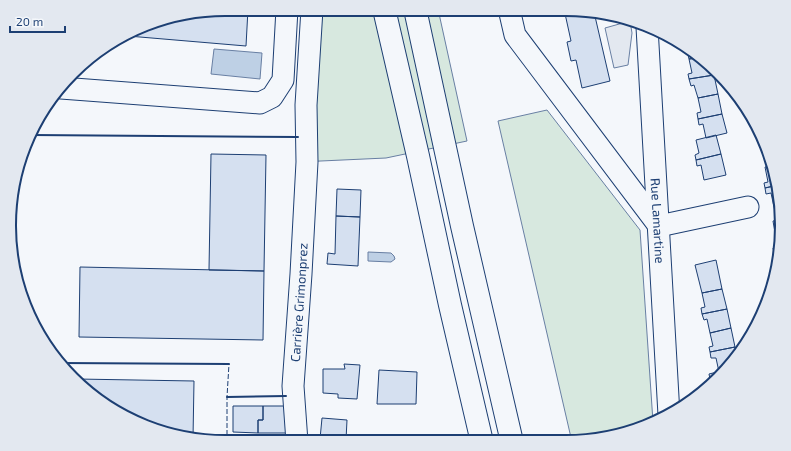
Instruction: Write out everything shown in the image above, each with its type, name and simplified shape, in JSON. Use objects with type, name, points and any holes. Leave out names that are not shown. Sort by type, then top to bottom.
[{"type":"main road","points":[[386,16],[480,435]]},
{"type":"main road","points":[[417,16],[462,226],[510,435]]},
{"type":"street","points":[[67,88],[260,103],[272,97],[283,80],[287,16]]},
{"type":"street","name":"Carrière Grimonprez","points":[[296,435],[293,386],[307,162],[306,105],[312,16]]},
{"type":"street","points":[[510,16],[514,35],[659,226],[748,207]]},
{"type":"street","name":"Rue Lamartine","points":[[648,33],[668,408]]},
{"type":"shaded area","points":[[304,16],[440,16],[467,141],[386,158],[299,162]]},
{"type":"shaded area","points":[[621,23],[631,26],[632,33],[628,65],[614,68],[605,28]]},
{"type":"shaded area","points":[[547,110],[640,230],[653,416],[620,428],[579,435],[570,435],[498,121]]},
{"type":"water","points":[[214,49],[262,53],[260,79],[211,74]]},
{"type":"water","points":[[368,252],[391,253],[395,259],[391,262],[368,261]]},
{"type":"building","points":[[212,16],[248,16],[246,46],[136,37],[158,27],[185,20]]},
{"type":"building","points":[[566,16],[595,18],[610,81],[582,88],[576,60],[571,61],[567,42],[571,41]]},
{"type":"building","points":[[689,59],[692,59],[712,75],[689,79],[688,74],[692,73]]},
{"type":"building","points":[[712,75],[715,78],[718,94],[698,98],[694,85],[691,86],[689,79]]},
{"type":"building","points":[[718,94],[722,114],[698,119],[697,113],[701,112],[698,98]]},
{"type":"building","points":[[722,114],[727,133],[706,138],[703,124],[699,125],[698,119]]},
{"type":"building","points":[[716,135],[721,154],[696,160],[695,155],[699,153],[696,140]]},
{"type":"building","points":[[211,154],[266,155],[264,271],[209,270]]},
{"type":"building","points":[[721,154],[726,175],[704,180],[701,165],[697,166],[696,160]]},
{"type":"building","points":[[765,167],[767,167],[771,187],[765,188],[764,183],[768,182]]},
{"type":"building","points":[[771,187],[774,207],[771,193],[766,194],[765,188]]},
{"type":"building","points":[[337,189],[361,190],[360,217],[336,216]]},
{"type":"building","points":[[336,216],[360,217],[358,266],[327,264],[328,253],[335,254]]},
{"type":"building","points":[[716,260],[722,289],[702,293],[695,265]]},
{"type":"building","points":[[80,267],[264,271],[263,340],[79,337]]},
{"type":"building","points":[[722,289],[727,309],[702,314],[701,308],[705,307],[702,293]]},
{"type":"building","points":[[727,309],[731,328],[710,333],[707,319],[704,320],[702,314]]},
{"type":"building","points":[[731,328],[735,347],[710,352],[709,347],[713,346],[710,333]]},
{"type":"building","points":[[735,347],[735,348],[718,369],[716,358],[711,358],[710,352]]},
{"type":"building","points":[[344,364],[360,365],[357,399],[338,398],[338,394],[323,393],[323,369],[345,369]]},
{"type":"building","points":[[379,370],[417,372],[416,404],[377,404]]},
{"type":"building","points":[[715,372],[710,378],[709,374]]},
{"type":"building","points":[[83,379],[194,381],[193,432],[171,428],[145,419],[109,400]]},
{"type":"building","points":[[233,406],[263,406],[263,420],[258,420],[258,433],[233,432]]},
{"type":"building","points":[[263,406],[290,406],[291,433],[258,433],[258,420],[263,420]]},
{"type":"building","points":[[322,418],[347,420],[346,435],[320,435]]},
{"type":"fence","points":[[227,435],[229,364]]},
{"type":"wall","points":[[37,135],[298,137]]},
{"type":"wall","points":[[67,363],[229,364]]},
{"type":"wall","points":[[227,397],[286,396]]}]
